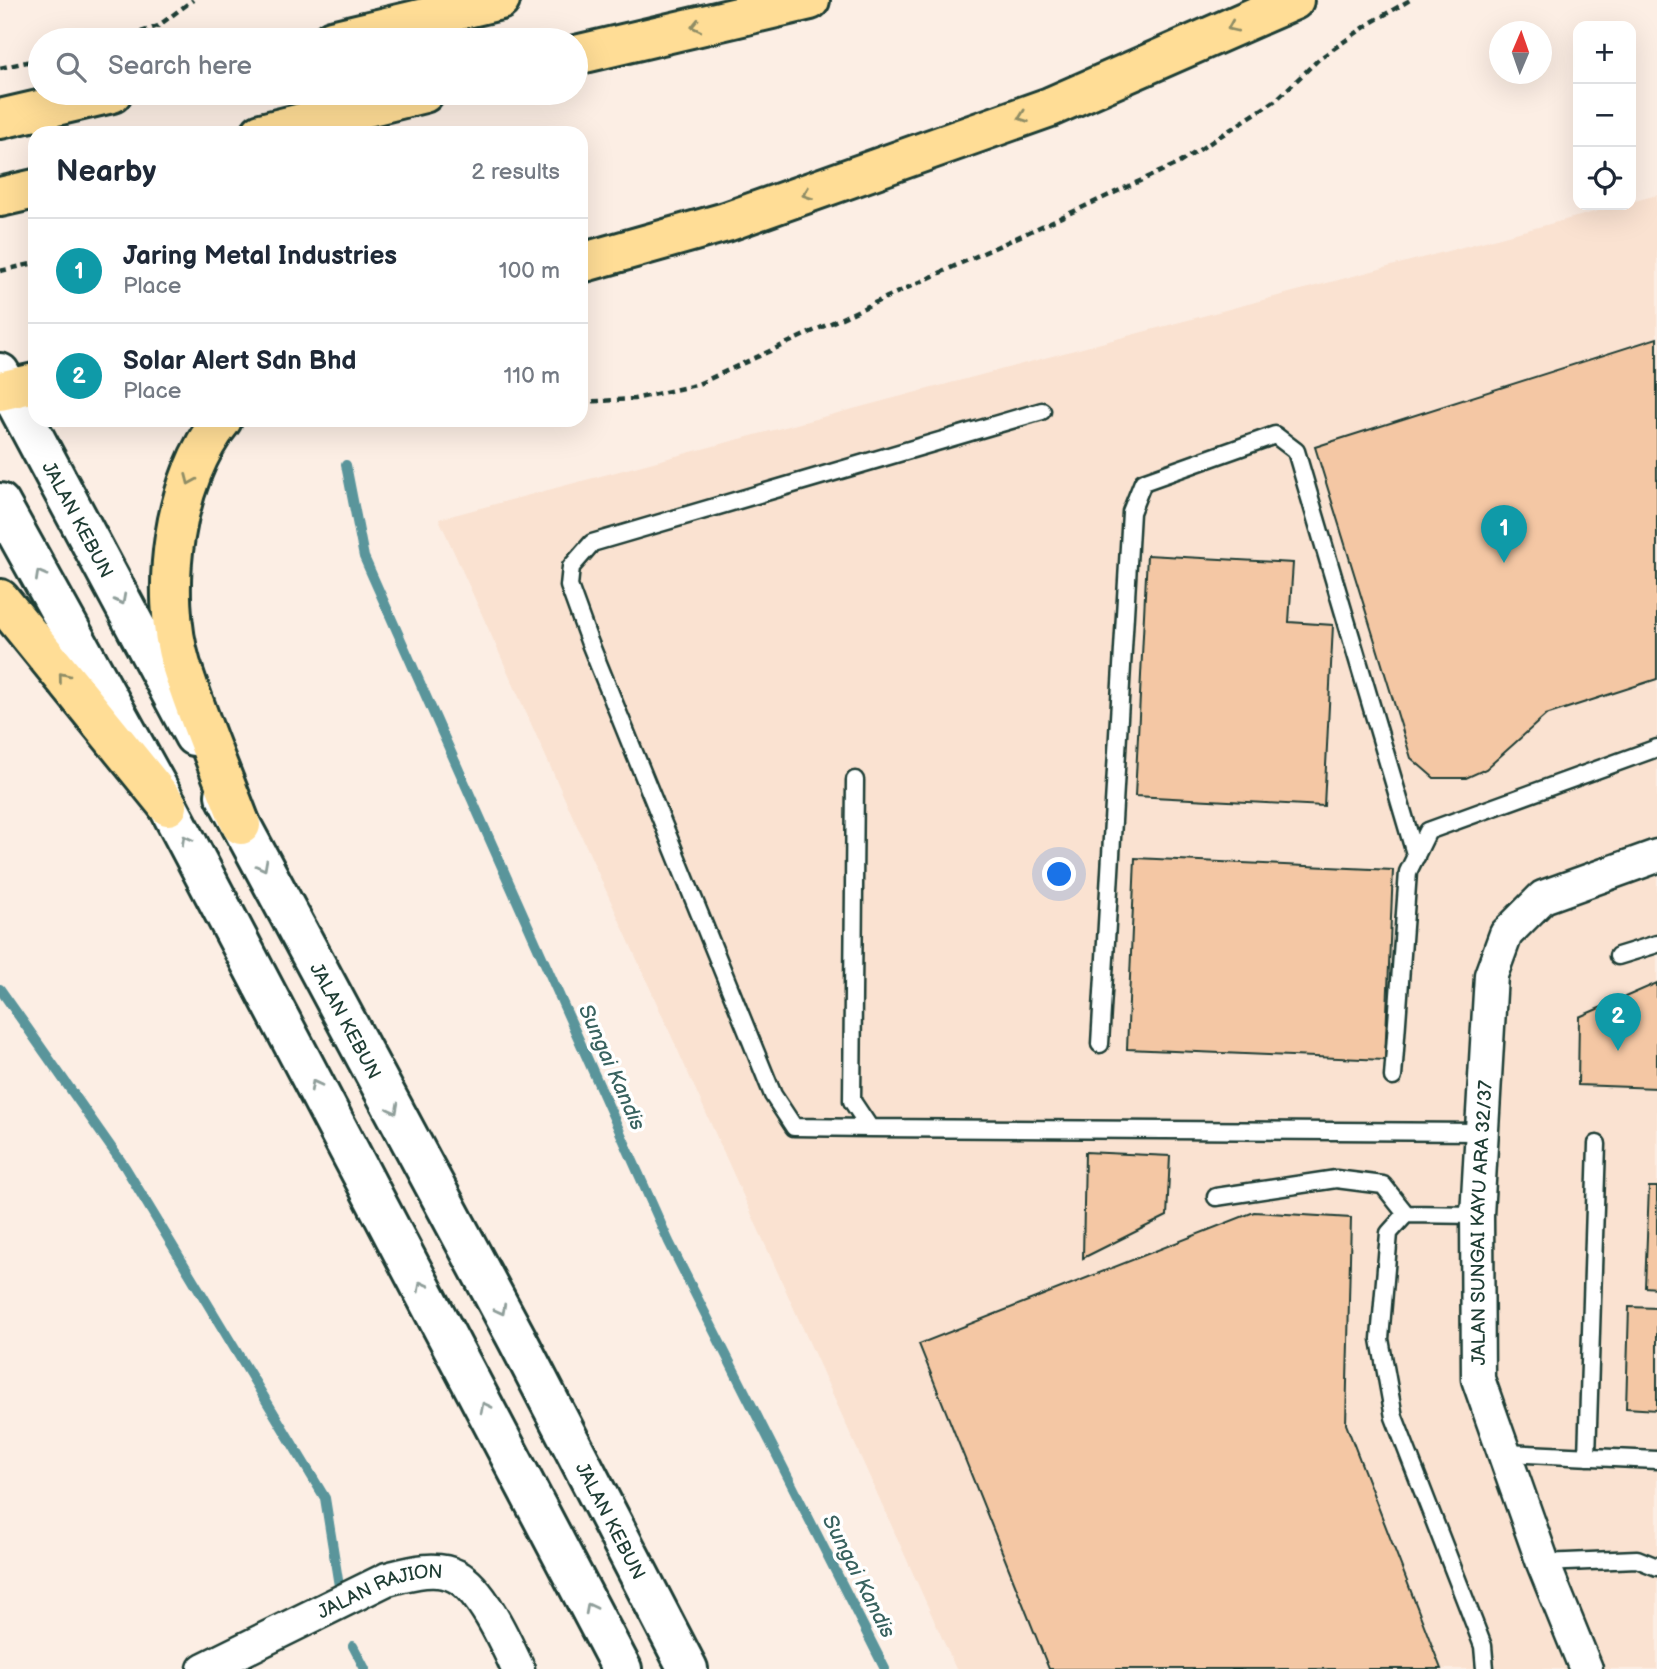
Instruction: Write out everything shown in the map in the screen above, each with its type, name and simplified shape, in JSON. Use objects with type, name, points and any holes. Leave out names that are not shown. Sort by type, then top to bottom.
[{"type":"highway","points":[[382,28],[500,0]]},
{"type":"highway","points":[[588,52],[810,0]]},
{"type":"highway","points":[[588,261],[726,222],[1038,111],[1294,0]]},
{"type":"highway","points":[[0,119],[60,105]]},
{"type":"highway","points":[[290,126],[375,105]]},
{"type":"highway","points":[[0,197],[28,191]]},
{"type":"highway","points":[[216,427],[208,436],[184,492],[173,551],[172,611],[180,663],[241,825]]},
{"type":"highway","points":[[0,599],[168,806]]},
{"type":"main road","name":"JALAN KEBUN","points":[[11,384],[28,417]]},
{"type":"main road","name":"JALAN KEBUN","points":[[33,427],[241,825],[517,1339],[688,1669]]},
{"type":"main road","points":[[0,503],[168,806],[622,1669]]},
{"type":"street","name":"JALAN SUNGAI KAYU ARA 32/37","points":[[1586,1669],[1543,1563],[1478,1379],[1477,1215],[1490,975],[1506,934],[1543,897],[1657,856]]},
{"type":"street","name":"JALAN RAJION","points":[[204,1669],[387,1579],[413,1572],[440,1572],[456,1576],[465,1584],[497,1624],[519,1669]]},
{"type":"lane","points":[[1042,411],[592,543],[570,567],[569,586],[585,630],[774,1095],[794,1127],[1480,1132]]},
{"type":"lane","points":[[1100,1044],[1131,512],[1143,482],[1275,435],[1296,451],[1416,857]]},
{"type":"lane","points":[[1392,1077],[1408,873],[1427,831],[1657,748]]},
{"type":"lane","points":[[855,780],[852,1101],[870,1128]]},
{"type":"lane","points":[[1618,956],[1657,944]]},
{"type":"lane","points":[[1587,1457],[1597,1143]]},
{"type":"lane","points":[[1216,1197],[1336,1179],[1383,1185],[1406,1214]]},
{"type":"lane","points":[[1477,1215],[1406,1214],[1389,1233],[1380,1339],[1394,1417],[1483,1646],[1485,1669]]},
{"type":"lane","points":[[1505,1453],[1657,1460]]},
{"type":"lane","points":[[1543,1563],[1637,1559],[1656,1566]]},
{"type":"path","points":[[152,28],[193,0]]},
{"type":"path","points":[[588,402],[634,399],[696,385],[1179,163],[1276,100],[1319,59],[1372,22],[1410,0]]},
{"type":"path","points":[[0,68],[28,62]]},
{"type":"path","points":[[0,271],[28,265]]},
{"type":"shaded area","points":[[1657,195],[1657,1669],[956,1669],[439,519],[1602,210],[1636,210],[1636,201]]},
{"type":"building","points":[[1657,338],[1657,679],[1546,715],[1486,769],[1466,778],[1434,778],[1411,758],[1315,447]]},
{"type":"building","points":[[1147,555],[1293,563],[1289,622],[1333,625],[1324,806],[1135,796]]},
{"type":"building","points":[[1135,858],[1393,870],[1385,1060],[1127,1049]]},
{"type":"building","points":[[1657,983],[1657,1088],[1578,1085],[1579,1017]]},
{"type":"building","points":[[1085,1152],[1170,1156],[1167,1216],[1083,1258]]},
{"type":"building","points":[[1649,1187],[1657,1187],[1657,1288],[1645,1287]]},
{"type":"building","points":[[1254,1212],[1351,1218],[1346,1424],[1441,1669],[1049,1669],[919,1344]]},
{"type":"building","points":[[1629,1307],[1657,1308],[1657,1410],[1626,1408]]},
{"type":"waterway","name":"Sungai Kandis","points":[[346,465],[364,557],[669,1242],[885,1669]]},
{"type":"waterway","points":[[0,989],[125,1167],[325,1498],[339,1586]]},
{"type":"waterway","points":[[353,1646],[365,1669]]},
{"type":"place","name":"Jaring Metal Industries","points":[[1504,563]]},
{"type":"place","name":"Solar Alert Sdn Bhd","points":[[1618,1051]]}]
